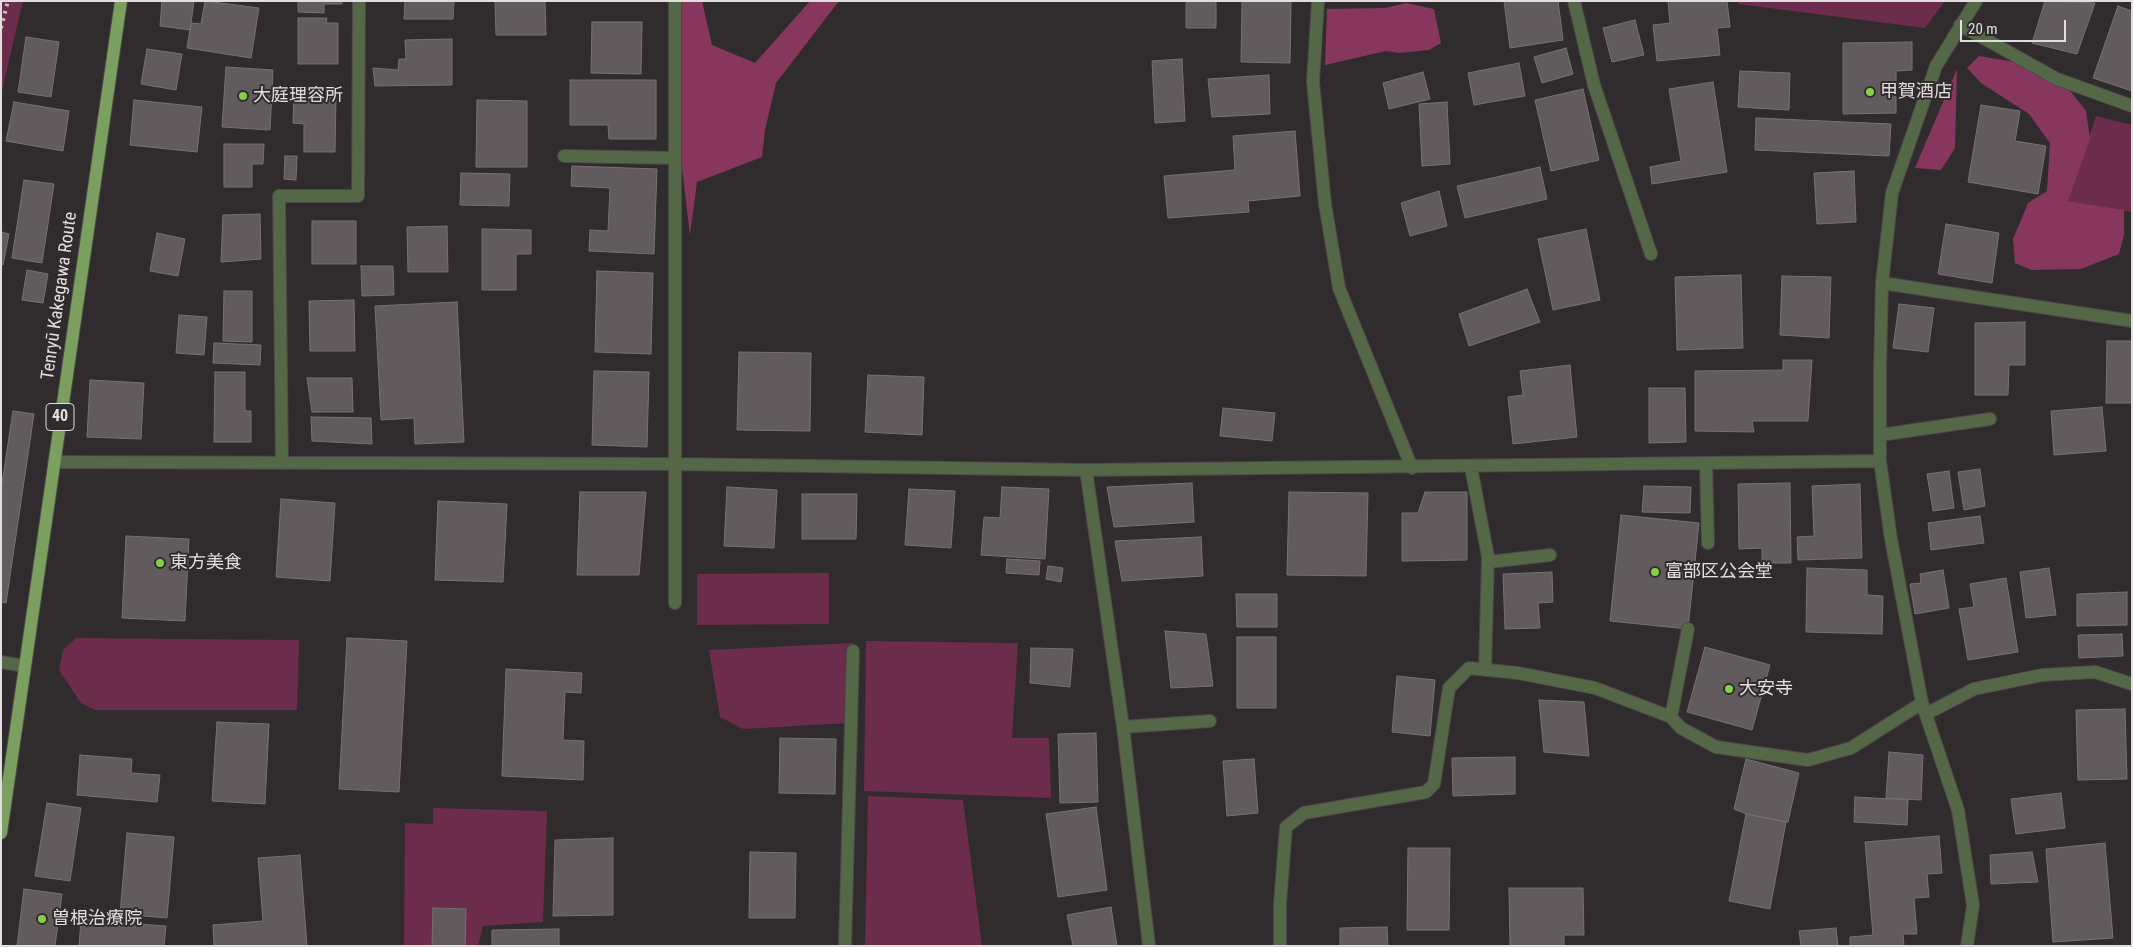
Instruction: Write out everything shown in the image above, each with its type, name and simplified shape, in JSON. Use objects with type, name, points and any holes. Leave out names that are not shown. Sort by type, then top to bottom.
[{"type":"main road","name":"Tenryū Kakegawa Route","points":[[1,833],[121,1]]},
{"type":"street","points":[[282,462],[279,196],[358,196],[359,1]]},
{"type":"street","points":[[675,1],[675,603]]},
{"type":"street","points":[[1318,1],[1312,82],[1325,204],[1338,288],[1412,468]]},
{"type":"street","points":[[1574,1],[1594,85],[1651,254]]},
{"type":"street","points":[[1966,946],[1974,905],[1958,810],[1924,708],[1891,539],[1880,461],[1880,435],[1882,283],[1892,193],[1936,66],[1976,1]]},
{"type":"street","points":[[1960,26],[2057,79],[2132,106]]},
{"type":"street","points":[[564,156],[675,158]]},
{"type":"street","points":[[1882,283],[2132,321]]},
{"type":"street","points":[[1880,435],[1990,419]]},
{"type":"street","points":[[54,462],[675,464],[1086,470],[1412,468],[1880,461]]},
{"type":"street","points":[[1706,464],[1708,543]]},
{"type":"street","points":[[1471,467],[1488,562],[1485,670]]},
{"type":"street","points":[[1086,470],[1123,727],[1149,946]]},
{"type":"street","points":[[1488,562],[1550,555]]},
{"type":"street","points":[[1671,717],[1688,629]]},
{"type":"street","points":[[845,946],[853,651]]},
{"type":"street","points":[[1,662],[24,666]]},
{"type":"street","points":[[1280,946],[1280,904],[1286,827],[1304,813],[1426,792],[1434,784],[1449,688],[1469,668],[1518,673],[1595,688],[1671,717],[1681,728],[1716,747],[1808,760],[1851,748],[1924,708],[1974,689],[2042,676],[2094,672],[2132,684]]},
{"type":"street","points":[[1123,727],[1210,721]]},
{"type":"shaded area","points":[[1,1],[23,1],[1,95]]},
{"type":"shaded area","points":[[679,1],[702,1],[712,45],[755,63],[810,1],[839,1],[776,83],[765,130],[762,157],[697,182],[690,235],[675,109]]},
{"type":"shaded area","points":[[1738,1],[1945,1],[1925,28],[1738,4]]},
{"type":"shaded area","points":[[1406,3],[1434,9],[1441,43],[1429,50],[1399,53],[1386,51],[1325,65],[1327,9],[1385,8]]},
{"type":"shaded area","points":[[1979,56],[2032,65],[2071,92],[2086,111],[2090,139],[2068,201],[2124,210],[2124,235],[2119,254],[2081,269],[2031,270],[2015,263],[2013,239],[2028,203],[2047,191],[2050,143],[2029,114],[1981,83],[1967,68]]},
{"type":"shaded area","points":[[1957,69],[1955,148],[1941,170],[1915,168]]},
{"type":"shaded area","points":[[2096,116],[2132,125],[2132,212],[2068,201]]},
{"type":"shaded area","points":[[829,573],[829,624],[697,625],[697,574]]},
{"type":"shaded area","points":[[76,638],[299,640],[297,710],[95,710],[81,703],[59,670],[63,650]]},
{"type":"shaded area","points":[[866,641],[1018,643],[1012,738],[1049,738],[1051,798],[864,791]]},
{"type":"shaded area","points":[[854,643],[850,723],[743,729],[720,717],[709,650]]},
{"type":"shaded area","points":[[868,796],[963,800],[982,946],[865,946]]},
{"type":"shaded area","points":[[433,808],[547,811],[543,922],[483,926],[478,946],[404,946],[405,823],[433,824]]},
{"type":"building","points":[[162,1],[194,1],[190,30],[160,26]]},
{"type":"building","points":[[205,1],[259,8],[251,58],[187,48],[191,23],[201,24]]},
{"type":"building","points":[[298,1],[342,1],[342,4],[324,4],[324,13],[298,12]]},
{"type":"building","points":[[405,1],[454,1],[453,19],[404,19]]},
{"type":"building","points":[[495,1],[545,1],[546,35],[496,35]]},
{"type":"building","points":[[1216,1],[1216,28],[1186,28],[1186,2]]},
{"type":"building","points":[[1242,1],[1291,1],[1290,63],[1241,62]]},
{"type":"building","points":[[1504,1],[1558,1],[1563,40],[1510,48]]},
{"type":"building","points":[[1668,1],[1727,1],[1730,27],[1717,28],[1720,55],[1657,61],[1653,25],[1670,23]]},
{"type":"building","points":[[2045,1],[2095,3],[2077,54],[2032,43]]},
{"type":"building","points":[[2118,6],[2132,11],[2132,91],[2093,78]]},
{"type":"building","points":[[298,18],[327,18],[326,23],[338,23],[338,64],[298,64]]},
{"type":"building","points":[[1635,20],[1644,55],[1612,62],[1603,28]]},
{"type":"building","points":[[592,22],[642,22],[641,74],[591,73]]},
{"type":"building","points":[[26,37],[59,42],[51,97],[18,92]]},
{"type":"building","points":[[452,39],[452,85],[375,86],[373,68],[398,70],[399,59],[406,59],[405,40]]},
{"type":"building","name":"甲賀酒店","points":[[1912,42],[1912,70],[1896,71],[1896,113],[1843,114],[1843,43]]},
{"type":"building","points":[[1566,48],[1573,74],[1542,83],[1534,57]]},
{"type":"building","points":[[147,49],[182,54],[176,90],[141,84]]},
{"type":"building","points":[[1182,59],[1185,121],[1155,123],[1152,61]]},
{"type":"building","points":[[1519,63],[1525,96],[1474,105],[1468,73]]},
{"type":"building","points":[[226,67],[273,70],[270,130],[222,127]]},
{"type":"building","points":[[1740,71],[1790,73],[1789,110],[1738,107]]},
{"type":"building","points":[[1423,72],[1430,99],[1389,109],[1383,83]]},
{"type":"building","points":[[1269,75],[1270,114],[1212,117],[1208,79]]},
{"type":"building","points":[[570,80],[656,80],[656,139],[609,139],[608,125],[570,125]]},
{"type":"building","points":[[1713,82],[1727,172],[1652,184],[1650,167],[1681,161],[1669,89]]},
{"type":"building","points":[[1583,89],[1599,160],[1551,171],[1535,100]]},
{"type":"building","points":[[294,97],[336,98],[335,152],[304,152],[304,124],[293,123]]},
{"type":"building","points":[[134,100],[202,107],[197,152],[130,145]]},
{"type":"building","points":[[477,100],[527,101],[527,167],[476,167]]},
{"type":"building","points":[[14,102],[69,111],[63,151],[6,141]]},
{"type":"building","points":[[1447,102],[1450,164],[1422,166],[1419,104]]},
{"type":"building","points":[[1981,105],[2020,111],[2015,141],[2046,146],[2038,194],[1968,182]]},
{"type":"building","points":[[1756,118],[1891,124],[1889,156],[1755,150]]},
{"type":"building","points":[[1295,131],[1300,196],[1248,201],[1249,212],[1168,218],[1164,176],[1235,170],[1233,136]]},
{"type":"building","points":[[224,144],[264,144],[263,164],[252,164],[252,187],[224,187]]},
{"type":"building","points":[[285,156],[297,156],[296,180],[284,179]]},
{"type":"building","points":[[572,166],[657,169],[654,254],[589,251],[590,230],[608,231],[610,188],[571,186]]},
{"type":"building","points":[[1540,167],[1547,199],[1465,218],[1457,186]]},
{"type":"building","points":[[1854,171],[1856,222],[1817,224],[1814,173]]},
{"type":"building","points":[[461,173],[510,174],[509,206],[460,205]]},
{"type":"building","points":[[24,180],[54,184],[42,263],[12,258]]},
{"type":"building","points":[[1439,191],[1447,226],[1410,236],[1401,203]]},
{"type":"building","points":[[260,214],[261,259],[221,262],[223,215]]},
{"type":"building","points":[[312,221],[356,221],[356,264],[312,264]]},
{"type":"building","points":[[1946,224],[1999,233],[1992,283],[1938,274]]},
{"type":"building","points":[[447,226],[448,272],[408,272],[407,227]]},
{"type":"building","points":[[482,229],[531,230],[531,254],[516,254],[516,290],[482,290]]},
{"type":"building","points":[[1586,229],[1600,300],[1553,310],[1538,239]]},
{"type":"building","points":[[1,232],[9,234],[3,265],[1,265]]},
{"type":"building","points":[[157,233],[185,239],[178,276],[150,271]]},
{"type":"building","points":[[361,266],[393,266],[394,295],[362,296]]},
{"type":"building","points":[[27,270],[48,274],[43,303],[22,300]]},
{"type":"building","points":[[597,271],[653,273],[651,354],[595,352]]},
{"type":"building","points":[[1741,275],[1743,348],[1677,350],[1675,277]]},
{"type":"building","points":[[1782,276],[1831,277],[1829,338],[1780,335]]},
{"type":"building","points":[[1527,289],[1540,322],[1469,346],[1459,314]]},
{"type":"building","points":[[224,291],[252,291],[252,342],[223,341]]},
{"type":"building","points":[[354,300],[355,351],[310,351],[309,301]]},
{"type":"building","points":[[457,302],[464,442],[415,444],[414,418],[381,420],[375,306]]},
{"type":"building","points":[[1899,304],[1934,308],[1928,352],[1893,348]]},
{"type":"building","points":[[179,315],[207,317],[204,355],[176,353]]},
{"type":"building","points":[[2025,322],[2025,365],[2009,365],[2008,395],[1975,395],[1975,323]]},
{"type":"building","points":[[2107,341],[2132,341],[2132,403],[2106,403]]},
{"type":"building","points":[[214,343],[261,345],[260,365],[213,363]]},
{"type":"building","points":[[739,352],[811,353],[810,431],[737,430]]},
{"type":"building","points":[[1783,360],[1812,360],[1808,421],[1752,421],[1754,432],[1695,431],[1695,371],[1783,370]]},
{"type":"building","points":[[1570,365],[1577,437],[1513,444],[1508,397],[1523,395],[1520,371]]},
{"type":"building","points":[[594,371],[649,372],[647,447],[592,445]]},
{"type":"building","points":[[215,372],[245,372],[245,411],[251,411],[251,442],[214,442]]},
{"type":"building","points":[[868,375],[924,377],[922,435],[865,432]]},
{"type":"building","points":[[307,378],[352,378],[353,412],[312,412]]},
{"type":"building","points":[[90,380],[144,383],[141,439],[87,437]]},
{"type":"building","points":[[1649,388],[1685,388],[1686,442],[1649,443]]},
{"type":"building","points":[[2102,407],[2106,451],[2054,455],[2051,411]]},
{"type":"building","points":[[1223,408],[1275,413],[1272,441],[1220,436]]},
{"type":"building","points":[[13,411],[34,414],[6,603],[1,602],[1,490]]},
{"type":"building","points":[[311,417],[371,418],[372,444],[312,441]]},
{"type":"building","points":[[1980,469],[1985,506],[1964,510],[1958,472]]},
{"type":"building","points":[[1949,471],[1954,508],[1933,511],[1927,474]]},
{"type":"building","points":[[1192,483],[1194,522],[1114,527],[1107,487]]},
{"type":"building","points":[[1790,483],[1791,563],[1762,563],[1762,548],[1739,549],[1738,484]]},
{"type":"building","points":[[1860,484],[1862,558],[1798,560],[1797,537],[1814,536],[1812,486]]},
{"type":"building","points":[[1644,486],[1691,487],[1690,513],[1642,512]]},
{"type":"building","points":[[727,487],[777,490],[774,548],[724,546]]},
{"type":"building","points":[[1002,487],[1049,489],[1045,559],[981,555],[984,517],[1000,518]]},
{"type":"building","points":[[909,489],[955,491],[951,548],[905,545]]},
{"type":"building","points":[[580,492],[646,492],[639,575],[577,575]]},
{"type":"building","points":[[1289,492],[1368,493],[1366,576],[1287,575]]},
{"type":"building","points":[[1425,492],[1467,492],[1467,560],[1402,561],[1402,513],[1418,513]]},
{"type":"building","points":[[802,494],[857,494],[856,539],[802,539]]},
{"type":"building","points":[[281,499],[335,503],[330,581],[276,577]]},
{"type":"building","points":[[438,501],[507,504],[503,582],[435,580]]},
{"type":"building","name":"富部区公会堂","points":[[1621,515],[1699,523],[1688,629],[1610,621]]},
{"type":"building","points":[[1980,516],[1984,543],[1931,550],[1928,523]]},
{"type":"building","points":[[126,536],[189,539],[185,621],[122,618]]},
{"type":"building","points":[[1201,537],[1203,576],[1122,581],[1115,541]]},
{"type":"building","points":[[1007,559],[1040,561],[1039,575],[1006,573]]},
{"type":"building","points":[[1048,566],[1063,568],[1061,582],[1046,579]]},
{"type":"building","points":[[1807,568],[1867,570],[1867,595],[1883,596],[1882,634],[1806,632]]},
{"type":"building","points":[[2049,568],[2056,615],[2026,618],[2020,572]]},
{"type":"building","points":[[1943,570],[1949,608],[1915,614],[1910,584],[1921,583],[1920,574]]},
{"type":"building","points":[[1552,572],[1553,602],[1538,603],[1540,628],[1505,629],[1503,574]]},
{"type":"building","points":[[2006,578],[2018,652],[1968,660],[1959,609],[1974,607],[1970,584]]},
{"type":"building","points":[[2127,592],[2127,625],[2077,626],[2077,594]]},
{"type":"building","points":[[1236,594],[1277,594],[1277,627],[1237,627]]},
{"type":"building","points":[[1165,631],[1206,634],[1213,686],[1171,688]]},
{"type":"building","points":[[2122,634],[2123,656],[2079,658],[2078,635]]},
{"type":"building","points":[[1237,637],[1276,637],[1276,708],[1237,708]]},
{"type":"building","points":[[347,638],[407,641],[399,792],[339,789]]},
{"type":"building","name":"大安寺","points":[[1705,647],[1770,665],[1752,730],[1687,712]]},
{"type":"building","points":[[1031,648],[1073,649],[1070,687],[1030,683]]},
{"type":"building","points":[[506,669],[582,673],[581,693],[565,692],[563,740],[584,741],[583,780],[502,776]]},
{"type":"building","points":[[1397,676],[1435,680],[1430,736],[1392,732]]},
{"type":"building","points":[[1539,700],[1584,702],[1589,756],[1544,752]]},
{"type":"building","points":[[2125,709],[2127,779],[2078,780],[2076,710]]},
{"type":"building","points":[[217,722],[269,724],[265,804],[212,801]]},
{"type":"building","points":[[1096,733],[1098,802],[1060,803],[1058,734]]},
{"type":"building","points":[[780,738],[836,739],[835,794],[779,793]]},
{"type":"building","points":[[1889,752],[1923,755],[1921,800],[1886,798]]},
{"type":"building","points":[[80,755],[132,759],[131,773],[160,775],[157,802],[77,795]]},
{"type":"building","points":[[1515,757],[1515,794],[1453,796],[1452,758]]},
{"type":"building","points":[[1254,759],[1258,813],[1227,816],[1223,761]]},
{"type":"building","points":[[1746,759],[1799,773],[1788,822],[1746,814],[1734,809]]},
{"type":"building","points":[[2061,793],[2065,828],[2016,834],[2011,799]]},
{"type":"building","points":[[1855,797],[1908,800],[1907,825],[1854,822]]},
{"type":"building","points":[[47,803],[81,808],[70,881],[35,876]]},
{"type":"building","points":[[1096,807],[1107,890],[1058,897],[1046,814]]},
{"type":"building","points":[[1746,814],[1786,822],[1770,909],[1729,901]]},
{"type":"building","points":[[127,833],[174,837],[167,918],[120,914]]},
{"type":"building","points":[[1939,836],[1942,873],[1927,874],[1929,897],[1914,898],[1917,934],[1903,934],[1904,946],[1850,946],[1850,937],[1873,935],[1865,842]]},
{"type":"building","points":[[613,838],[613,915],[553,916],[555,840]]},
{"type":"building","points":[[2105,843],[2113,938],[2053,942],[2046,849]]},
{"type":"building","points":[[1408,848],[1450,848],[1449,930],[1407,930]]},
{"type":"building","points":[[750,852],[796,853],[795,918],[749,918]]},
{"type":"building","points":[[2032,852],[2038,882],[1991,884],[1990,855]]},
{"type":"building","points":[[300,855],[307,946],[214,946],[213,925],[263,921],[258,858]]},
{"type":"building","points":[[1509,888],[1583,888],[1584,935],[1564,935],[1564,946],[1510,946]]},
{"type":"building","points":[[24,889],[62,894],[55,946],[17,946]]},
{"type":"building","points":[[1111,907],[1117,946],[1073,946],[1067,915]]},
{"type":"building","points":[[433,908],[466,909],[465,946],[432,946]]},
{"type":"building","points":[[81,920],[166,926],[164,946],[79,946]]},
{"type":"building","points":[[1387,927],[1388,946],[1340,946],[1340,928]]},
{"type":"building","points":[[1836,928],[1838,946],[1801,946],[1799,931]]},
{"type":"building","points":[[559,929],[559,946],[492,946],[492,930]]},
{"type":"railway","points":[[1,28],[8,1]]},
{"type":"place","name":"甲賀酒店","points":[[1870,92]]},
{"type":"place","name":"大庭理容所","points":[[243,96]]},
{"type":"place","name":"東方美食","points":[[160,563]]},
{"type":"place","name":"富部区公会堂","points":[[1655,572]]},
{"type":"place","name":"大安寺","points":[[1729,689]]},
{"type":"place","name":"曽根治療院","points":[[42,919]]}]
